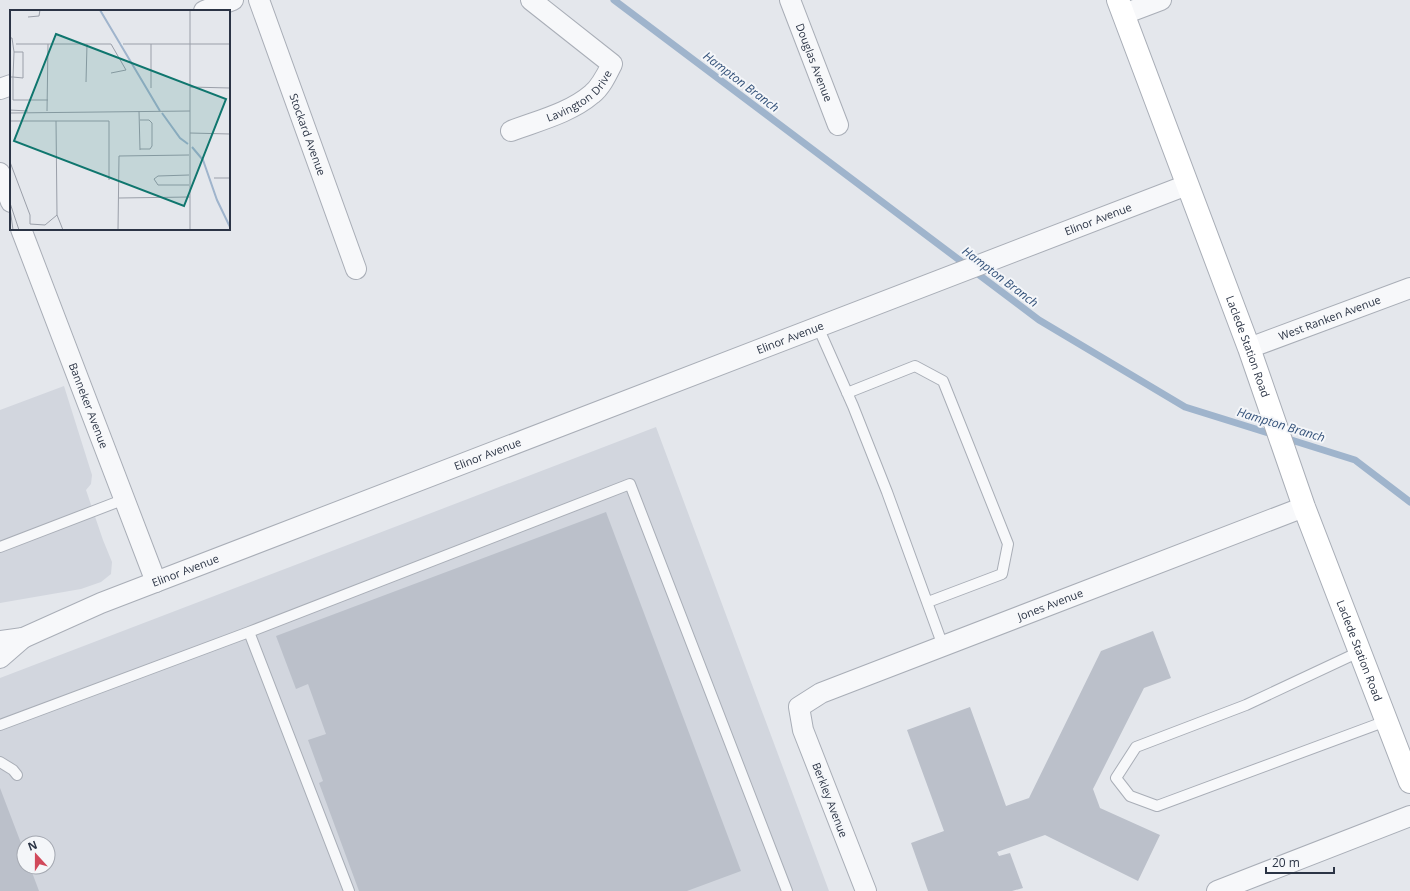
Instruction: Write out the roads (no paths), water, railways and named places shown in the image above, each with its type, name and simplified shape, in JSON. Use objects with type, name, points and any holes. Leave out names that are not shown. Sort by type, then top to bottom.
[{"type":"street","points":[[207,10],[233,0]]},
{"type":"street","name":"Stockard Avenue","points":[[259,0],[356,269]]},
{"type":"street","name":"Lavington Drive","points":[[511,131],[572,107],[592,94],[605,78],[612,64],[532,0]]},
{"type":"street","name":"Douglas Avenue","points":[[790,0],[838,125]]},
{"type":"street","points":[[1121,7],[1161,0]]},
{"type":"street","name":"Laclede Station Road","points":[[1121,7],[1249,348],[1304,507],[1410,782]]},
{"type":"street","points":[[0,89],[10,85]]},
{"type":"street","points":[[0,173],[10,199]]},
{"type":"street","name":"Elinor Avenue","points":[[0,641],[23,638],[101,603],[1187,185]]},
{"type":"street","name":"Banneker Avenue","points":[[22,230],[156,582]]},
{"type":"street","name":"West Ranken Avenue","points":[[1249,348],[1410,288]]},
{"type":"street","name":"Jones Avenue","points":[[799,707],[821,692],[1304,507]]},
{"type":"street","name":"Elinor Avenue","points":[[0,658],[23,638]]},
{"type":"street","name":"Berkley Avenue","points":[[799,707],[804,730],[866,891]]},
{"type":"street","points":[[1217,891],[1410,816]]},
{"type":"lane","points":[[818,327],[847,393],[887,492],[943,646]]},
{"type":"lane","points":[[847,393],[915,366],[943,380],[1008,544],[1002,574],[928,602]]},
{"type":"lane","points":[[0,725],[249,632],[630,484],[787,891]]},
{"type":"lane","points":[[0,547],[125,499]]},
{"type":"lane","points":[[249,632],[349,891]]},
{"type":"lane","points":[[1359,652],[1246,705],[1136,747],[1116,778],[1130,796],[1157,806],[1386,721]]},
{"type":"lane","points":[[0,762],[13,770],[17,775]]},
{"type":"waterway","name":"Hampton Branch","points":[[614,0],[1039,320],[1185,407],[1275,435]]},
{"type":"waterway","name":"Hampton Branch","points":[[1285,438],[1355,460],[1410,502]]}]
